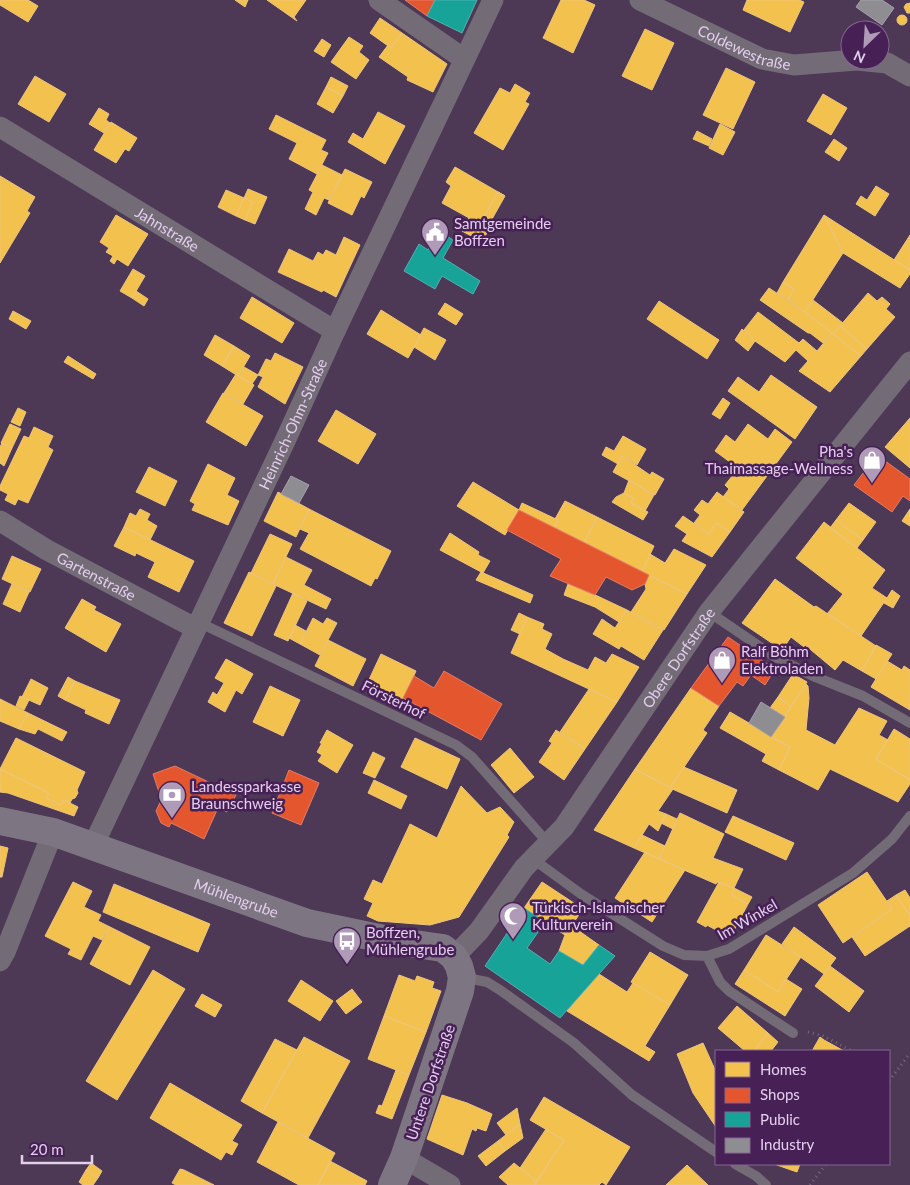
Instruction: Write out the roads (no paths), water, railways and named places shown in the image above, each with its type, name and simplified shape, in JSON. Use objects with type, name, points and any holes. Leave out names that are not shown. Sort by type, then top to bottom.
[{"type":"street","points":[[379,0],[464,60]]},
{"type":"street","name":"Heinrich-Ohm-Straße","points":[[92,848],[493,0]]},
{"type":"street","name":"Coldewestraße","points":[[640,0],[762,59],[794,65],[840,61]]},
{"type":"street","name":"Coldewestraße","points":[[890,65],[910,76]]},
{"type":"street","name":"Jahnstraße","points":[[0,127],[335,331]]},
{"type":"street","name":"Obere Dorfstraße","points":[[458,967],[479,931],[524,868],[564,827],[709,612],[910,362]]},
{"type":"street","name":"Gartenstraße","points":[[0,521],[47,550],[197,625]]},
{"type":"street","name":"Mühlengrube","points":[[0,821],[53,832],[92,848],[307,923],[393,941],[443,948],[458,967]]},
{"type":"street","points":[[0,961],[53,832]]},
{"type":"street","name":"Untere Dorfstraße","points":[[392,1185],[404,1158],[460,990],[458,967]]},
{"type":"street","points":[[404,1158],[450,1185]]},
{"type":"lane","points":[[709,612],[775,657],[813,676],[863,696],[910,723]]},
{"type":"lane","name":"Försterhof","points":[[197,625],[456,745],[472,757],[548,843]]},
{"type":"lane","name":"Im Winkel","points":[[533,859],[581,894],[663,946],[684,954],[707,956],[728,949],[853,873],[892,839],[910,816]]},
{"type":"lane","points":[[707,956],[720,982],[729,991],[793,1033]]},
{"type":"lane","points":[[458,967],[500,990],[574,1043],[632,1096],[715,1151]]},
{"type":"lane","points":[[737,1165],[756,1176],[766,1185]]},
{"type":"place","name":"Samtgemeinde Boffzen","points":[[435,256]]},
{"type":"place","name":"Pha's Thaimassage-Wellness","points":[[872,484]]},
{"type":"place","name":"Ralf Böhm Elektroladen","points":[[722,684]]},
{"type":"place","name":"Landessparkasse Braunschweig","points":[[172,819]]},
{"type":"place","name":"Türkisch-Islamischer Kulturverein","points":[[513,940]]},
{"type":"place","name":"Boffzen, Mühlengrube","points":[[347,965]]}]
